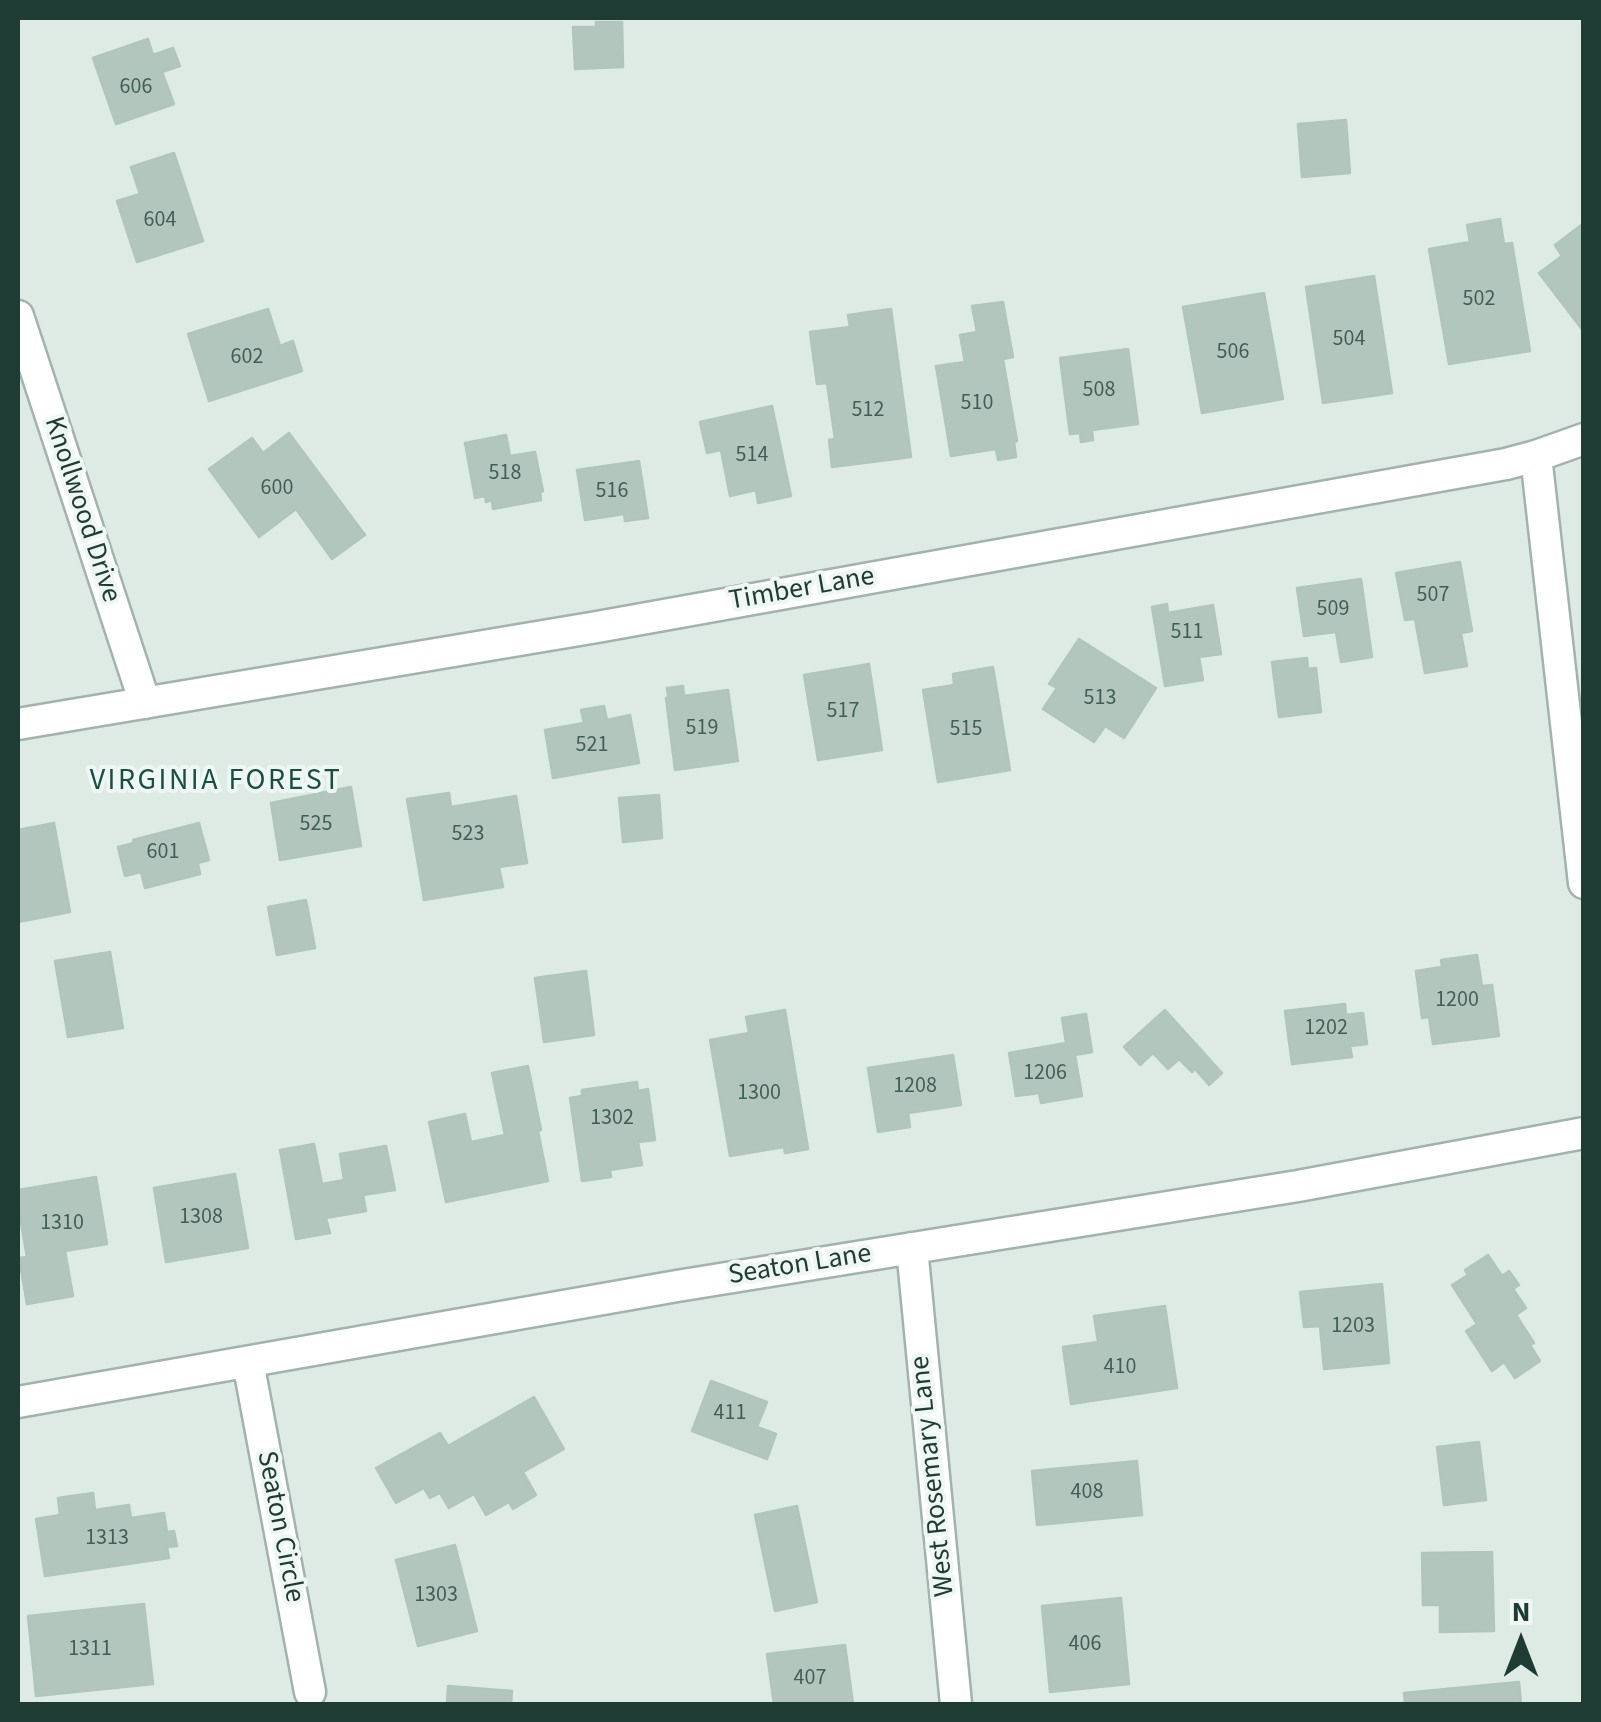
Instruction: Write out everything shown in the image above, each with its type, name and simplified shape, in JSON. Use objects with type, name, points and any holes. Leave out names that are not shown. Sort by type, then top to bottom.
[{"type":"street","name":"Knollwood Drive","points":[[18,316],[146,703]]},
{"type":"street","name":"Timber Lane","points":[[18,724],[597,627],[1506,464],[1584,439]]},
{"type":"street","points":[[1536,456],[1584,883]]},
{"type":"street","name":"Seaton Lane","points":[[18,1402],[677,1286],[1298,1186],[1584,1133]]},
{"type":"street","name":"West Rosemary Lane","points":[[912,1248],[956,1704]]},
{"type":"street","name":"Seaton Circle","points":[[248,1362],[310,1692]]},
{"type":"building","points":[[596,22],[622,22],[623,67],[575,69],[573,27],[596,27]]},
{"type":"building","points":[[148,39],[153,55],[173,48],[180,66],[162,72],[174,104],[116,124],[93,58]]},
{"type":"building","points":[[1346,120],[1350,173],[1302,177],[1298,124]]},
{"type":"building","points":[[174,153],[203,241],[137,262],[117,201],[140,194],[131,167]]},
{"type":"building","points":[[1500,219],[1504,244],[1512,243],[1530,351],[1449,364],[1429,249],[1470,242],[1467,225]]},
{"type":"building","points":[[1584,223],[1584,332],[1539,273],[1562,256],[1555,245]]},
{"type":"building","points":[[1374,276],[1392,393],[1323,403],[1306,287]]},
{"type":"building","points":[[1264,293],[1283,399],[1202,413],[1183,307]]},
{"type":"building","points":[[1003,302],[1013,357],[1003,359],[1017,441],[1016,457],[998,460],[996,449],[951,456],[936,366],[965,362],[960,335],[977,332],[972,306]]},
{"type":"building","points":[[268,309],[280,346],[293,341],[302,371],[209,401],[188,334]]},
{"type":"building","points":[[891,309],[911,457],[832,467],[829,440],[835,439],[827,383],[817,384],[810,332],[850,327],[848,315]]},
{"type":"building","points":[[1128,349],[1138,424],[1092,430],[1093,440],[1081,442],[1080,433],[1070,434],[1060,358]]},
{"type":"building","points":[[772,406],[791,496],[758,503],[756,490],[730,496],[721,450],[707,453],[700,422]]},
{"type":"building","points":[[289,433],[365,535],[332,559],[296,509],[259,537],[209,469],[252,438],[263,453]]},
{"type":"building","points":[[506,435],[510,456],[535,452],[543,491],[541,500],[493,509],[492,500],[486,502],[485,496],[475,498],[465,443]]},
{"type":"building","points":[[639,461],[648,518],[625,521],[624,514],[585,520],[577,470]]},
{"type":"building","points":[[1460,562],[1472,631],[1461,633],[1467,666],[1425,673],[1415,619],[1405,620],[1396,573]]},
{"type":"building","points":[[1361,579],[1372,657],[1341,662],[1336,632],[1304,636],[1297,588]]},
{"type":"building","points":[[1167,604],[1168,613],[1213,605],[1221,654],[1199,657],[1203,680],[1165,686],[1152,607]]},
{"type":"building","points":[[1079,639],[1156,688],[1124,738],[1105,726],[1094,742],[1043,709],[1057,688],[1049,684]]},
{"type":"building","points":[[1307,658],[1308,669],[1316,668],[1321,712],[1279,717],[1272,662]]},
{"type":"building","points":[[869,664],[882,750],[818,760],[804,675]]},
{"type":"building","points":[[993,667],[1010,770],[938,782],[923,690],[954,685],[953,674]]},
{"type":"building","points":[[683,686],[684,696],[728,690],[738,761],[675,770],[666,698],[667,688]]},
{"type":"building","points":[[604,706],[607,720],[630,715],[639,763],[553,778],[545,730],[584,723],[581,710]]},
{"type":"building","points":[[351,787],[361,846],[280,860],[271,803]]},
{"type":"building","points":[[449,793],[451,807],[516,796],[527,863],[499,867],[503,887],[424,900],[407,799]]},
{"type":"building","points":[[659,795],[662,838],[623,842],[619,798]]},
{"type":"building","points":[[54,823],[70,912],[18,922],[18,830]]},
{"type":"building","points":[[199,823],[209,860],[198,863],[200,874],[145,888],[141,872],[125,876],[118,847]]},
{"type":"building","points":[[306,900],[315,948],[277,955],[268,907]]},
{"type":"building","points":[[110,952],[123,1028],[68,1037],[55,961]]},
{"type":"building","points":[[1477,955],[1482,986],[1492,985],[1499,1036],[1433,1044],[1429,1017],[1422,1018],[1416,971],[1442,967],[1441,960]]},
{"type":"building","points":[[586,971],[594,1035],[544,1042],[535,978]]},
{"type":"building","points":[[1345,1004],[1346,1015],[1363,1013],[1367,1044],[1350,1046],[1352,1057],[1292,1064],[1285,1011]]},
{"type":"building","points":[[785,1010],[808,1149],[785,1153],[784,1147],[730,1156],[710,1040],[749,1033],[746,1017]]},
{"type":"building","points":[[1165,1010],[1222,1073],[1209,1085],[1179,1059],[1168,1069],[1153,1053],[1140,1065],[1124,1047]]},
{"type":"building","points":[[1086,1014],[1092,1052],[1075,1055],[1082,1096],[1041,1103],[1039,1093],[1016,1096],[1009,1053],[1066,1043],[1062,1018]]},
{"type":"building","points":[[953,1055],[961,1105],[908,1113],[910,1127],[878,1132],[868,1068]]},
{"type":"building","points":[[528,1066],[548,1181],[446,1202],[429,1122],[465,1114],[471,1142],[505,1135],[492,1073]]},
{"type":"building","points":[[637,1082],[638,1091],[648,1089],[655,1140],[638,1142],[642,1165],[610,1170],[611,1177],[582,1181],[570,1098],[582,1096],[582,1090]]},
{"type":"building","points":[[314,1144],[322,1184],[344,1180],[340,1154],[386,1146],[395,1190],[363,1195],[366,1211],[326,1218],[330,1233],[296,1239],[280,1150]]},
{"type":"building","points":[[235,1174],[248,1248],[166,1262],[154,1188]]},
{"type":"building","points":[[96,1177],[107,1244],[65,1251],[73,1296],[27,1304],[19,1258],[27,1257],[18,1190]]},
{"type":"building","points":[[1488,1255],[1502,1276],[1509,1271],[1519,1285],[1513,1289],[1526,1308],[1516,1315],[1534,1343],[1530,1345],[1540,1361],[1515,1378],[1504,1362],[1492,1371],[1466,1331],[1477,1324],[1452,1285],[1468,1275],[1465,1270]]},
{"type":"building","points":[[1382,1284],[1389,1363],[1324,1369],[1320,1326],[1304,1327],[1300,1292]]},
{"type":"building","points":[[1165,1306],[1177,1388],[1071,1404],[1063,1347],[1098,1342],[1094,1316]]},
{"type":"building","points":[[711,1381],[767,1402],[757,1427],[776,1434],[767,1459],[692,1431]]},
{"type":"building","points":[[534,1397],[564,1449],[523,1472],[536,1495],[513,1509],[509,1502],[486,1515],[474,1494],[449,1508],[440,1493],[430,1498],[424,1488],[396,1503],[376,1468],[440,1433],[448,1446]]},
{"type":"building","points":[[1479,1442],[1486,1500],[1444,1505],[1437,1447]]},
{"type":"building","points":[[1137,1461],[1142,1515],[1037,1525],[1032,1471]]},
{"type":"building","points":[[93,1493],[95,1510],[129,1505],[131,1518],[164,1513],[167,1532],[174,1531],[177,1546],[167,1547],[169,1558],[45,1576],[36,1519],[60,1515],[58,1498]]},
{"type":"building","points":[[797,1506],[817,1602],[775,1611],[755,1515]]},
{"type":"building","points":[[455,1545],[477,1631],[418,1646],[396,1560]]},
{"type":"building","points":[[1492,1552],[1494,1631],[1440,1632],[1440,1605],[1423,1605],[1422,1553]]},
{"type":"building","points":[[1121,1598],[1129,1684],[1050,1692],[1042,1606]]},
{"type":"building","points":[[144,1604],[153,1684],[36,1696],[28,1616]]},
{"type":"building","points":[[845,1645],[853,1704],[774,1704],[767,1654]]},
{"type":"building","points":[[1519,1682],[1521,1704],[1405,1704],[1404,1693]]},
{"type":"building","points":[[448,1686],[512,1691],[511,1704],[447,1704]]},
{"type":"district","name":"VIRGINIA FOREST","points":[[216,782]]}]
